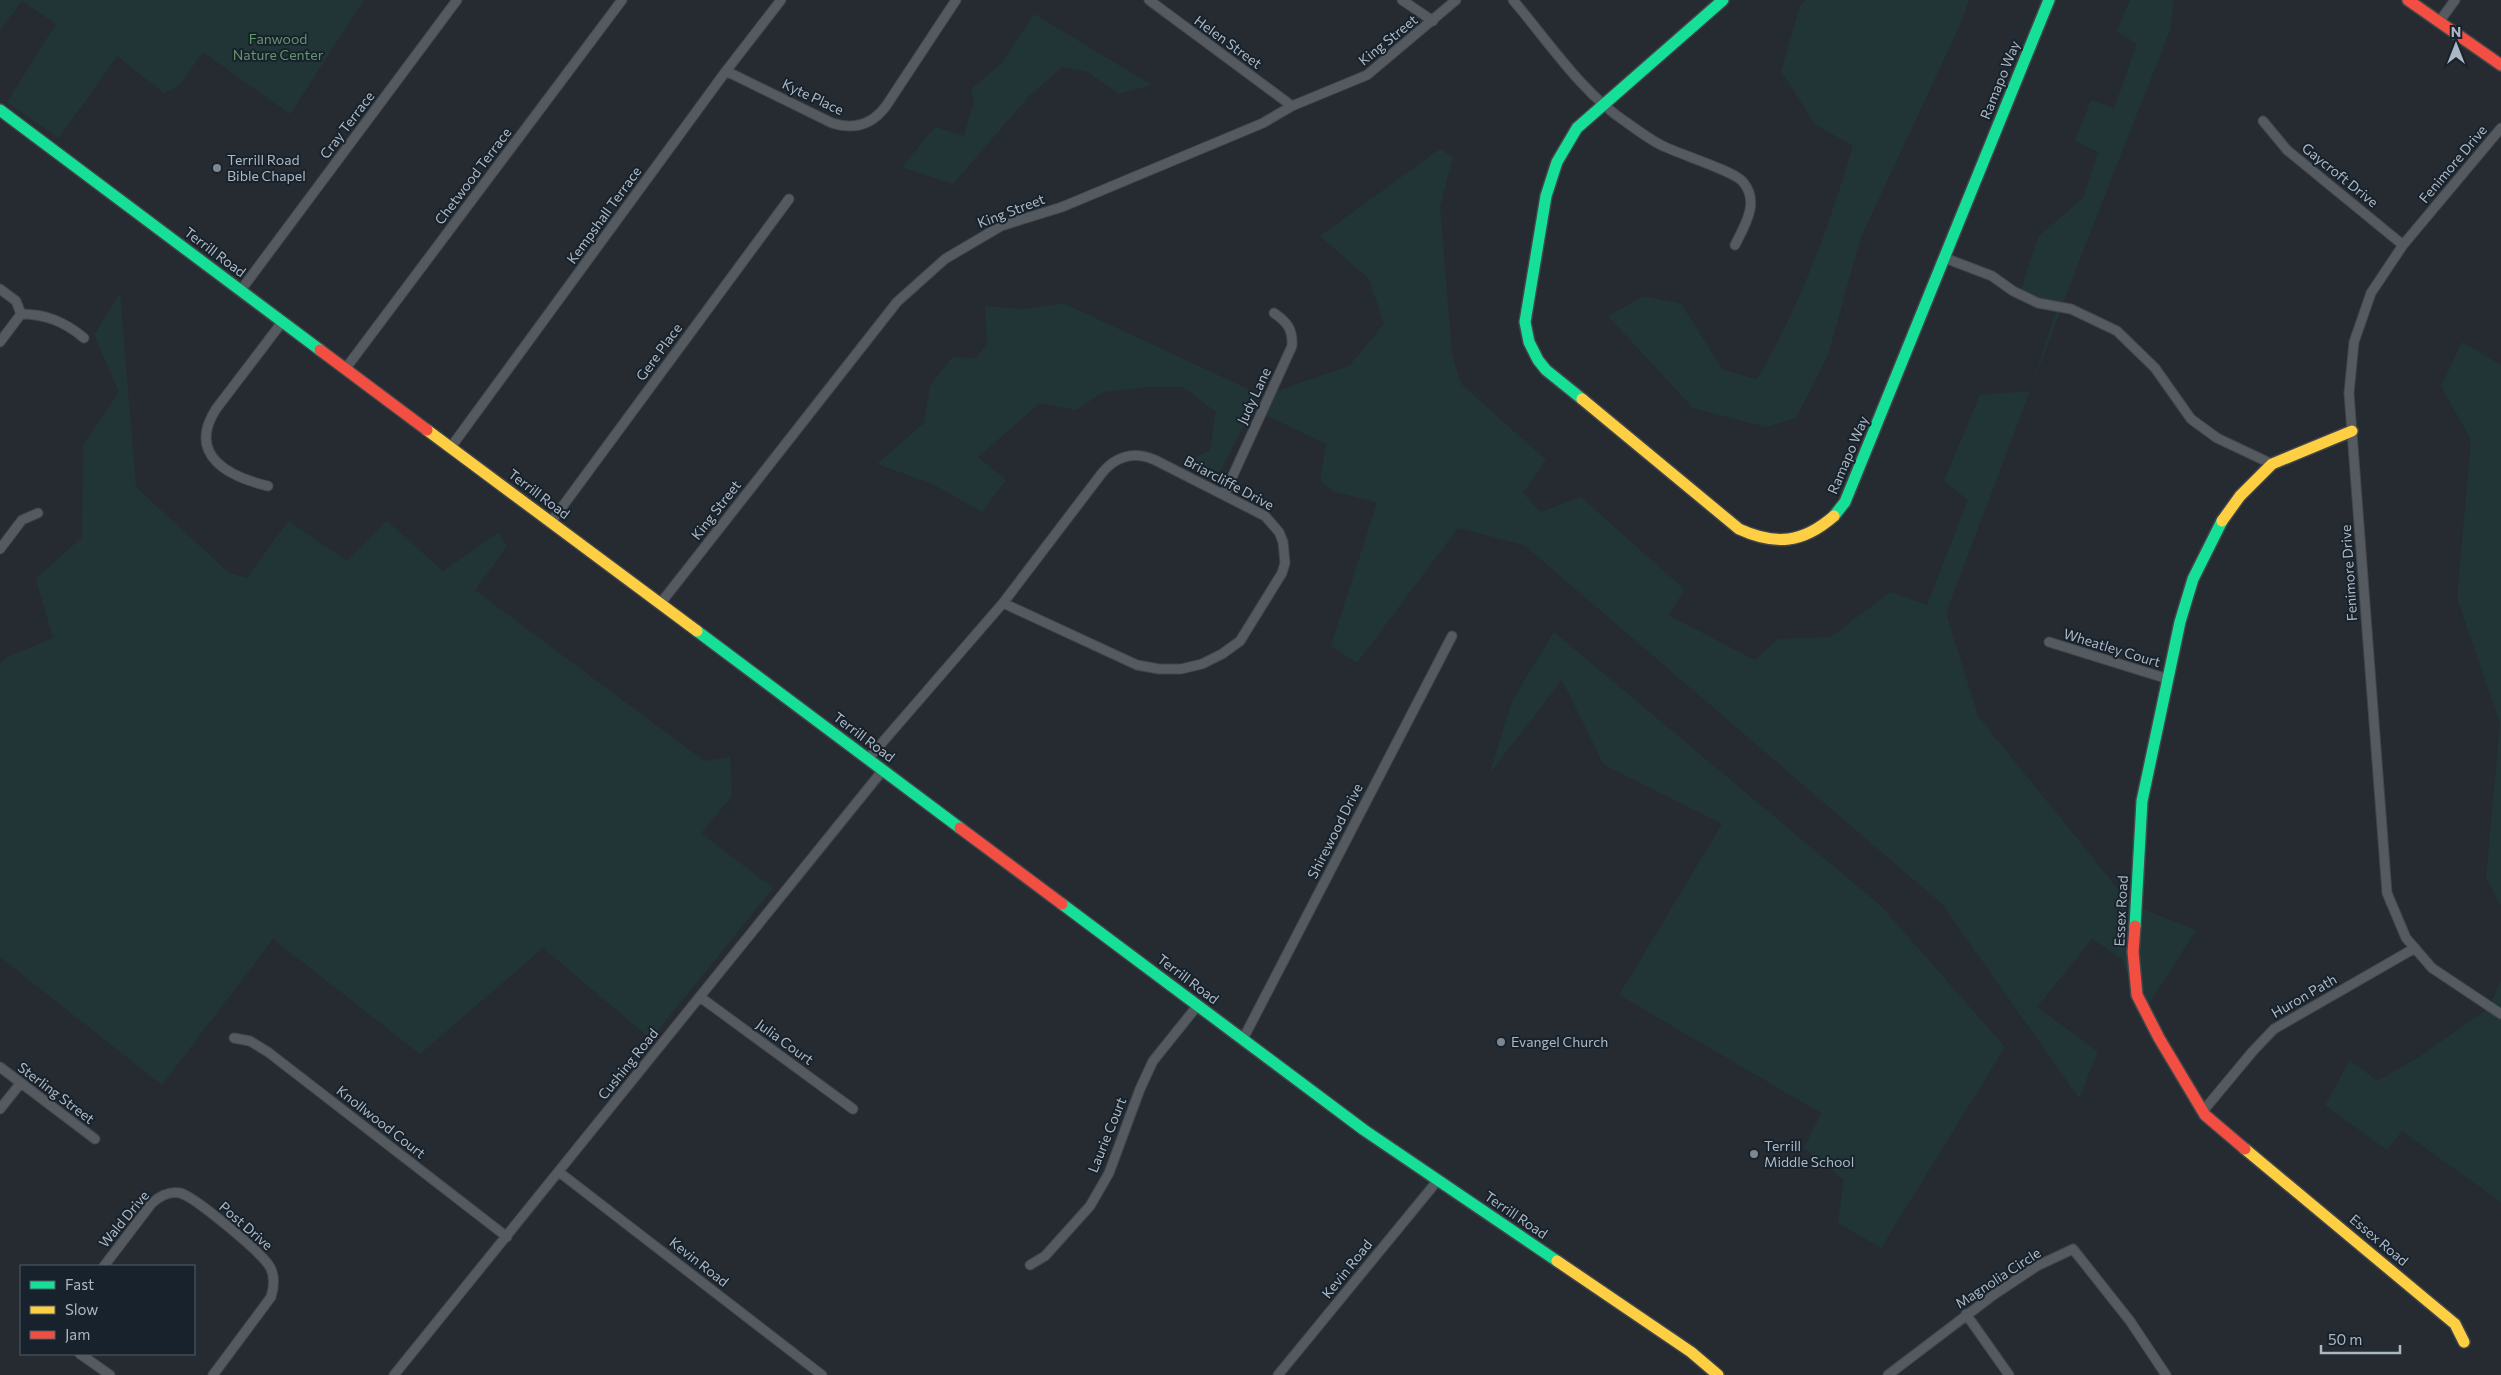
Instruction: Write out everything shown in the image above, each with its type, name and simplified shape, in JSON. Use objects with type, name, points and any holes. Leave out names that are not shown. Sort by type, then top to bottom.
[{"type":"street","name":"Cray Terrace","points":[[241,290],[457,0]]},
{"type":"street","name":"Chetwood Terrace","points":[[346,368],[622,0]]},
{"type":"street","name":"Kempshall Terrace","points":[[452,447],[726,71],[781,0]]},
{"type":"street","name":"Kyte Place","points":[[726,71],[841,126],[850,127],[866,123],[874,119],[886,106],[956,0]]},
{"type":"street","name":"Helen Street","points":[[1149,0],[1292,106]]},
{"type":"street","points":[[1402,0],[1433,21]]},
{"type":"street","name":"King Street","points":[[660,604],[896,302],[945,259],[1000,226],[1071,203],[1263,122],[1292,106],[1346,86],[1367,75],[1456,0]]},
{"type":"street","points":[[1514,0],[1602,106],[1660,145],[1730,173],[1742,180],[1750,196],[1751,207],[1748,218],[1735,245]]},
{"type":"street","name":"Ramapo Way","points":[[1722,0],[1577,128],[1556,161],[1543,206],[1526,307],[1526,322],[1530,345],[1546,370],[1746,533],[1768,540],[1798,539],[1812,534],[1836,515],[1844,502],[2049,0]]},
{"type":"street","points":[[2408,0],[2501,64]]},
{"type":"street","points":[[2439,22],[2455,0]]},
{"type":"street","name":"Terrill Road","points":[[0,110],[1364,1130],[1691,1352],[1718,1375]]},
{"type":"street","name":"Gaycroft Drive","points":[[2263,121],[2287,150],[2404,245]]},
{"type":"street","name":"Fenimore Drive","points":[[2501,128],[2404,245],[2371,293],[2354,342],[2349,394],[2387,893],[2406,938],[2432,968],[2501,1014]]},
{"type":"street","name":"Gere Place","points":[[551,522],[789,199]]},
{"type":"street","points":[[1945,258],[1992,276],[2013,291],[2038,303],[2071,309],[2118,331],[2155,368],[2191,419],[2217,438],[2272,464]]},
{"type":"street","points":[[0,289],[16,301],[21,314]]},
{"type":"street","name":"Judy Lane","points":[[1224,495],[1292,346],[1290,328],[1286,321],[1274,313]]},
{"type":"street","points":[[21,314],[40,316],[62,322],[84,338]]},
{"type":"street","points":[[0,342],[21,314]]},
{"type":"street","points":[[268,486],[242,480],[219,465],[209,451],[207,433],[208,425],[216,409],[283,322]]},
{"type":"street","name":"Essex Road","points":[[2352,431],[2272,464],[2240,496],[2217,528],[2193,579],[2180,622],[2142,801],[2133,952],[2137,995],[2158,1038],[2203,1111],[2455,1324],[2464,1342]]},
{"type":"street","name":"Briarcliffe Drive","points":[[868,759],[1003,603],[1102,473],[1122,457],[1130,455],[1147,456],[1265,516],[1273,523],[1283,542],[1284,563],[1276,584],[1262,603],[1240,640],[1212,660],[1181,669],[1159,669],[1137,665],[1003,603]]},
{"type":"street","points":[[0,549],[22,520],[38,513]]},
{"type":"street","name":"Shirewood Drive","points":[[1243,1039],[1452,636]]},
{"type":"street","name":"Wheatley Court","points":[[2049,642],[2168,679]]},
{"type":"street","name":"Cushing Road","points":[[394,1375],[883,770]]},
{"type":"street","name":"Huron Path","points":[[2203,1111],[2253,1050],[2274,1029],[2415,948]]},
{"type":"street","name":"Julia Court","points":[[700,997],[853,1109]]},
{"type":"street","name":"Laurie Court","points":[[1030,1265],[1045,1256],[1090,1206],[1109,1173],[1140,1089],[1153,1062],[1198,1005]]},
{"type":"street","name":"Knollwood Court","points":[[234,1038],[250,1041],[268,1052],[507,1237]]},
{"type":"street","name":"Sterling Street","points":[[0,1067],[94,1139]]},
{"type":"street","points":[[0,1110],[20,1084]]},
{"type":"street","name":"Kevin Road","points":[[559,1172],[822,1375]]},
{"type":"street","name":"Kevin Road","points":[[1278,1375],[1438,1180]]},
{"type":"street","name":"Wald Drive","points":[[105,1265],[159,1197],[178,1192],[196,1201]]},
{"type":"street","name":"Post Drive","points":[[196,1201],[269,1265],[274,1282],[267,1303],[214,1375]]},
{"type":"street","name":"Magnolia Circle","points":[[1888,1375],[1966,1314],[2037,1266],[2073,1249],[2130,1321],[2166,1375]]},
{"type":"street","points":[[1966,1314],[2009,1375]]},
{"type":"street","points":[[81,1355],[110,1375]]},
{"type":"green space","name":"Fanwood Nature Center","points":[[0,0],[364,0],[290,114],[203,52],[178,86],[164,93],[117,56],[59,138],[7,102],[56,24],[22,1],[0,30]]},
{"type":"green space","points":[[1806,0],[1969,0],[1960,25],[1861,237],[1828,355],[1796,418],[1766,427],[1693,408],[1608,316],[1644,296],[1681,304],[1723,370],[1757,379],[1787,323],[1812,266],[1853,146],[1815,124],[1781,71],[1800,6]]},
{"type":"green space","points":[[2130,0],[2174,0],[2170,30],[2083,251],[1946,613],[1978,716],[2130,904],[2196,930],[2142,1015],[2122,959],[2092,939],[2037,1007],[2098,1052],[2079,1098],[1942,904],[1524,545],[1458,528],[1357,663],[1331,646],[1377,502],[1334,492],[1320,480],[1326,444],[1261,413],[1271,393],[1349,366],[1384,324],[1369,279],[1320,236],[1440,149],[1453,157],[1440,206],[1452,354],[1461,384],[1546,460],[1523,493],[1541,512],[1581,497],[1685,590],[1668,615],[1755,660],[1778,639],[1831,637],[1890,592],[1927,605],[1968,500],[1944,481],[1980,395],[2030,391],[2057,309],[2019,297],[2038,237],[2083,198],[2098,152],[2075,141],[2091,100],[2114,108],[2137,44],[2117,31]]},
{"type":"green space","points":[[1034,14],[1152,85],[1119,94],[1088,72],[1062,67],[1030,95],[953,184],[902,167],[935,127],[964,136],[974,102],[971,89],[1002,63]]},
{"type":"green space","points":[[120,293],[136,487],[229,573],[247,578],[288,521],[347,561],[387,521],[443,571],[498,533],[507,546],[475,590],[704,761],[730,757],[732,796],[701,833],[773,888],[651,1039],[543,948],[420,1054],[273,939],[162,1085],[0,957],[0,665],[7,657],[53,638],[36,579],[82,537],[83,445],[119,392],[94,335]]},
{"type":"green space","points":[[1063,303],[1259,394],[1220,472],[1188,461],[1210,450],[1216,412],[1183,387],[1148,387],[1104,392],[1076,410],[1040,403],[978,457],[1006,480],[982,512],[933,484],[877,464],[924,423],[930,386],[952,357],[976,358],[987,344],[985,306],[1025,309]]},
{"type":"green space","points":[[2462,342],[2501,365],[2501,906],[2486,878],[2500,723],[2457,598],[2471,440],[2441,386]]},
{"type":"green space","points":[[1554,632],[1881,906],[2005,1047],[1881,1248],[1838,1223],[1844,1180],[1804,1148],[1821,1113],[1619,995],[1722,824],[1604,765],[1562,680],[1490,773],[1512,701]]},
{"type":"green space","points":[[2501,980],[2501,1202],[2402,1131],[2387,1150],[2325,1105],[2350,1060],[2377,1081],[2419,1057],[2489,1008]]},
{"type":"traffic: fast","points":[[1582,399],[1546,370],[1538,360],[1529,342],[1525,322],[1546,196],[1557,162],[1577,128],[1723,0]]},
{"type":"traffic: fast","points":[[1834,516],[1845,502],[2049,0]]},
{"type":"traffic: fast","points":[[0,110],[320,350]]},
{"type":"traffic: fast","points":[[2135,926],[2142,801],[2180,622],[2193,579],[2222,521]]},
{"type":"traffic: fast","points":[[697,631],[960,828]]},
{"type":"traffic: fast","points":[[1062,904],[1364,1130],[1557,1261]]},
{"type":"traffic: slow","points":[[1582,399],[1739,529],[1765,538],[1789,539],[1811,532],[1834,516]]},
{"type":"traffic: slow","points":[[427,430],[697,631]]},
{"type":"traffic: slow","points":[[2222,521],[2240,496],[2272,464],[2352,431]]},
{"type":"traffic: slow","points":[[2245,1149],[2455,1324],[2464,1342]]},
{"type":"traffic: slow","points":[[1557,1261],[1691,1352],[1718,1375]]},
{"type":"traffic: jam","points":[[2408,0],[2501,65]]},
{"type":"traffic: jam","points":[[320,350],[427,430]]},
{"type":"traffic: jam","points":[[960,828],[1062,904]]},
{"type":"traffic: jam","points":[[2135,926],[2133,952],[2137,995],[2159,1038],[2205,1115],[2245,1149]]},
{"type":"place","name":"Terrill Road Bible Chapel","points":[[217,168]]},
{"type":"place","name":"Evangel Church","points":[[1501,1042]]},
{"type":"place","name":"Terrill Middle School","points":[[1754,1154]]}]
